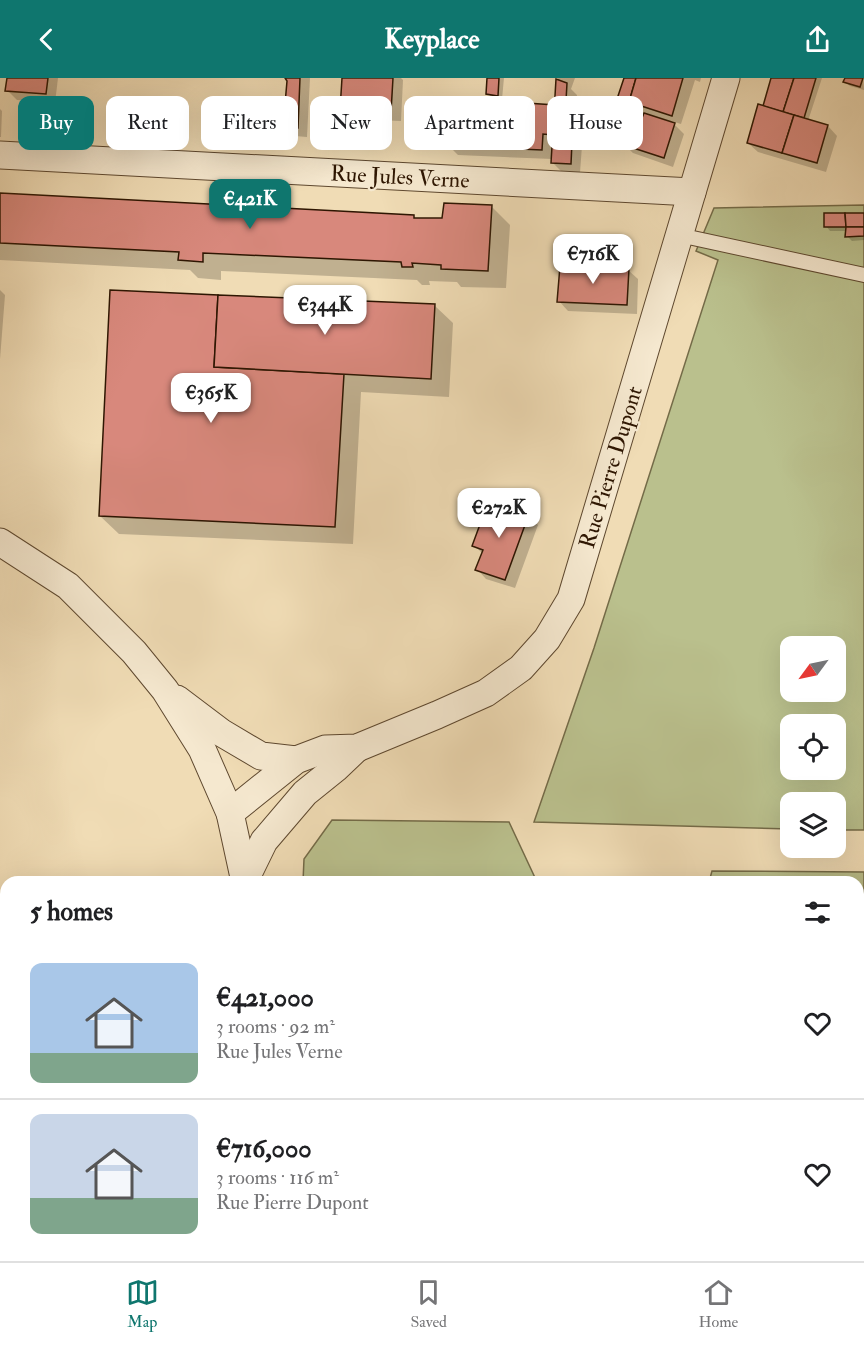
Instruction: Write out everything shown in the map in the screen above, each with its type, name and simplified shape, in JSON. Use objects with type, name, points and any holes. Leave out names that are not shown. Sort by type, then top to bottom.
[{"type":"street","name":"Rue Pierre Dupont","points":[[357,748],[486,693],[521,668],[547,639],[571,599],[726,78]]},
{"type":"street","name":"Rue Jules Verne","points":[[0,154],[692,192]]},
{"type":"street","points":[[0,542],[68,586],[134,652],[165,690],[202,749],[230,813],[243,876]]},
{"type":"street","points":[[165,690],[222,732],[261,756],[296,760]]},
{"type":"street","points":[[230,813],[296,760],[325,749],[357,748]]},
{"type":"street","points":[[247,876],[264,841],[305,793],[357,748]]},
{"type":"lane","points":[[679,235],[864,275]]},
{"type":"green space","points":[[864,205],[864,830],[846,830],[846,792],[780,792],[780,829],[534,822],[594,648],[718,260],[696,251],[714,208]]},
{"type":"green space","points":[[332,820],[509,822],[534,876],[303,876],[304,859]]},
{"type":"green space","points":[[712,871],[864,872],[864,876],[711,876]]},
{"type":"building","points":[[7,78],[48,78],[46,94],[5,91]]},
{"type":"building","points":[[285,78],[300,78],[298,128],[298,96],[286,96],[287,81]]},
{"type":"building","points":[[342,78],[393,78],[392,96],[341,96]]},
{"type":"building","points":[[487,78],[499,78],[498,96],[486,94]]},
{"type":"building","points":[[624,78],[636,78],[631,96],[618,96]]},
{"type":"building","points":[[636,78],[683,78],[672,116],[643,107],[643,96],[631,96]]},
{"type":"building","points":[[771,78],[794,78],[783,112],[763,106]]},
{"type":"building","points":[[794,78],[816,78],[804,118],[783,112]]},
{"type":"building","points":[[845,78],[863,78],[860,87],[843,82]]},
{"type":"building","points":[[556,79],[567,83],[566,96],[555,96]]},
{"type":"building","points":[[535,104],[547,104],[547,134],[543,134],[542,150],[535,150]]},
{"type":"building","points":[[758,104],[794,115],[782,153],[747,143]]},
{"type":"building","points":[[644,113],[675,123],[664,158],[639,150],[643,150]]},
{"type":"building","points":[[794,115],[828,125],[817,163],[782,153]]},
{"type":"building","points":[[552,150],[572,150],[571,164],[551,163]]},
{"type":"building","points":[[0,193],[414,215],[414,218],[442,218],[444,203],[492,205],[488,271],[441,269],[441,265],[412,263],[413,267],[402,267],[401,262],[203,253],[203,262],[178,260],[179,252],[0,243]]},
{"type":"building","points":[[824,213],[845,213],[846,227],[824,227]]},
{"type":"building","points":[[845,213],[864,213],[864,227],[846,227]]},
{"type":"building","points":[[846,227],[864,227],[864,236],[845,237]]},
{"type":"building","points":[[560,266],[629,268],[627,305],[557,302]]},
{"type":"building","points":[[110,290],[218,295],[214,367],[344,374],[335,527],[99,516]]},
{"type":"building","points":[[218,295],[435,304],[431,379],[214,367]]},
{"type":"building","points":[[489,500],[529,514],[505,580],[475,570],[483,550],[472,546]]}]
